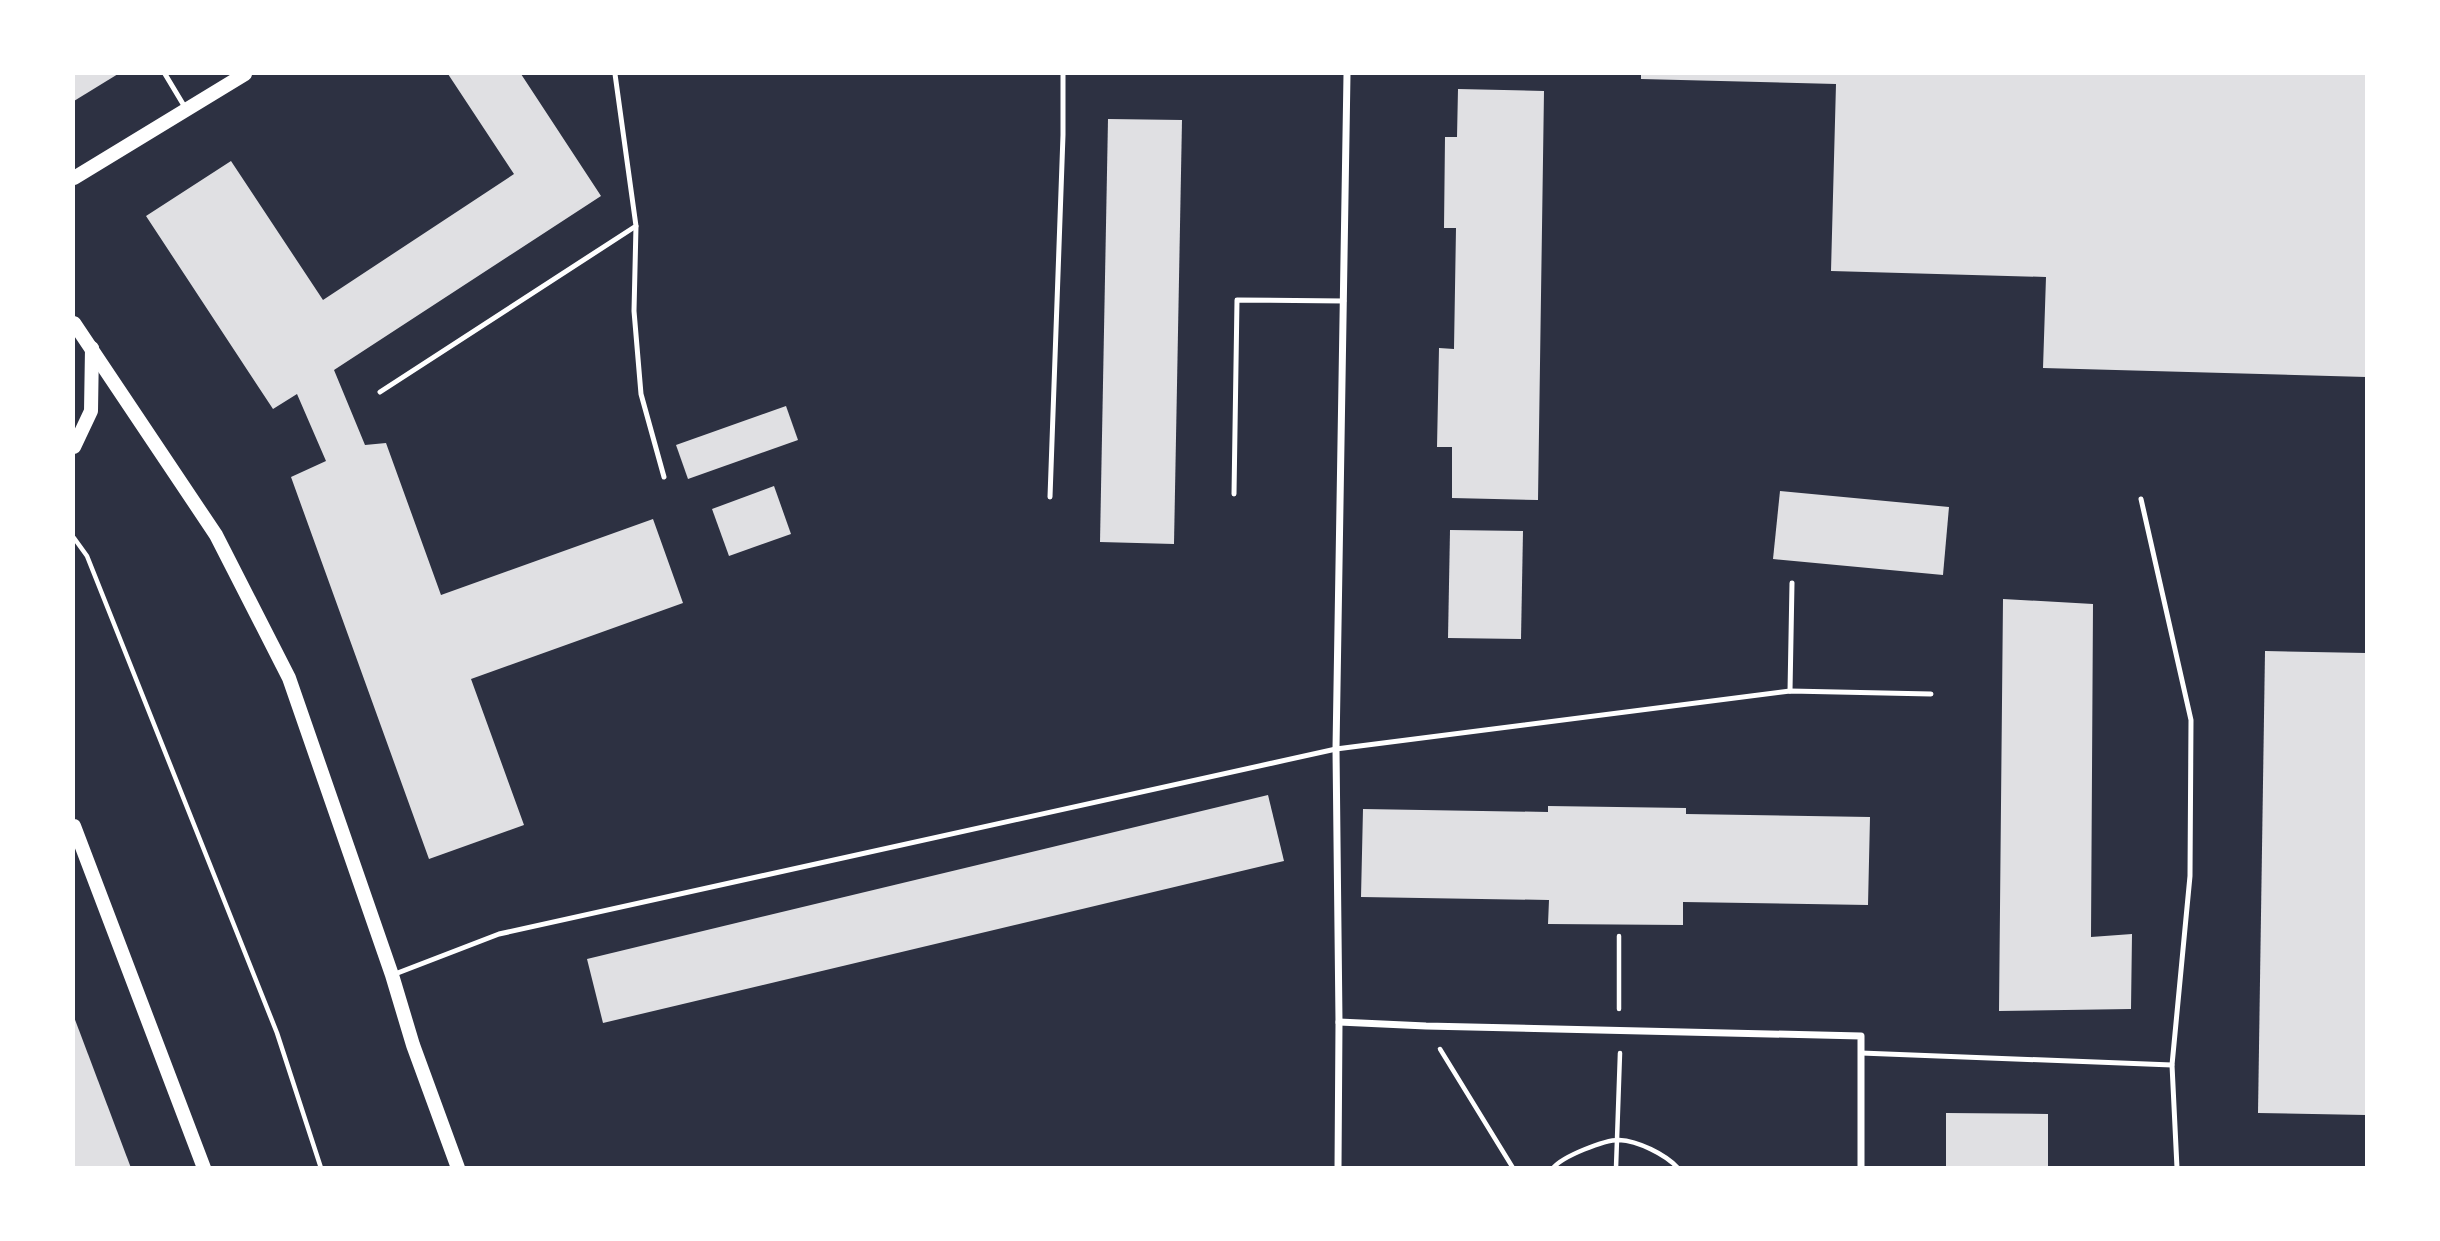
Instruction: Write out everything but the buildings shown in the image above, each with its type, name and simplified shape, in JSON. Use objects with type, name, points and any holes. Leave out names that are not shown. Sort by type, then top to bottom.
[{"type":"main road","points":[[74,178],[245,74]]},
{"type":"main road","points":[[74,323],[216,534],[289,678],[392,975],[413,1045],[458,1167]]},
{"type":"main road","points":[[74,447],[91,411],[92,348]]},
{"type":"main road","points":[[74,826],[204,1167]]},
{"type":"street","points":[[1338,1167],[1336,750],[1347,74]]},
{"type":"street","points":[[1339,1022],[1861,1035],[1861,1167]]},
{"type":"lane","points":[[165,74],[186,109]]},
{"type":"lane","points":[[615,74],[636,226],[634,311],[641,394],[664,477]]},
{"type":"lane","points":[[1050,497],[1063,74]]},
{"type":"lane","points":[[380,392],[636,226]]},
{"type":"lane","points":[[1234,494],[1237,300],[1344,301]]},
{"type":"lane","points":[[2141,499],[2191,720],[2190,876],[2172,1065],[2178,1167]]},
{"type":"lane","points":[[1790,691],[1792,583]]},
{"type":"lane","points":[[392,975],[499,934],[1336,750],[1790,691],[1931,694]]},
{"type":"lane","points":[[1861,1053],[2172,1065]]},
{"type":"path","points":[[74,538],[87,556],[198,834],[276,1033],[321,1167]]},
{"type":"path","points":[[1426,1026],[1513,1167]]},
{"type":"path","points":[[1553,1167],[1578,1152],[1618,1140],[1644,1147],[1672,1161],[1678,1167]]}]
